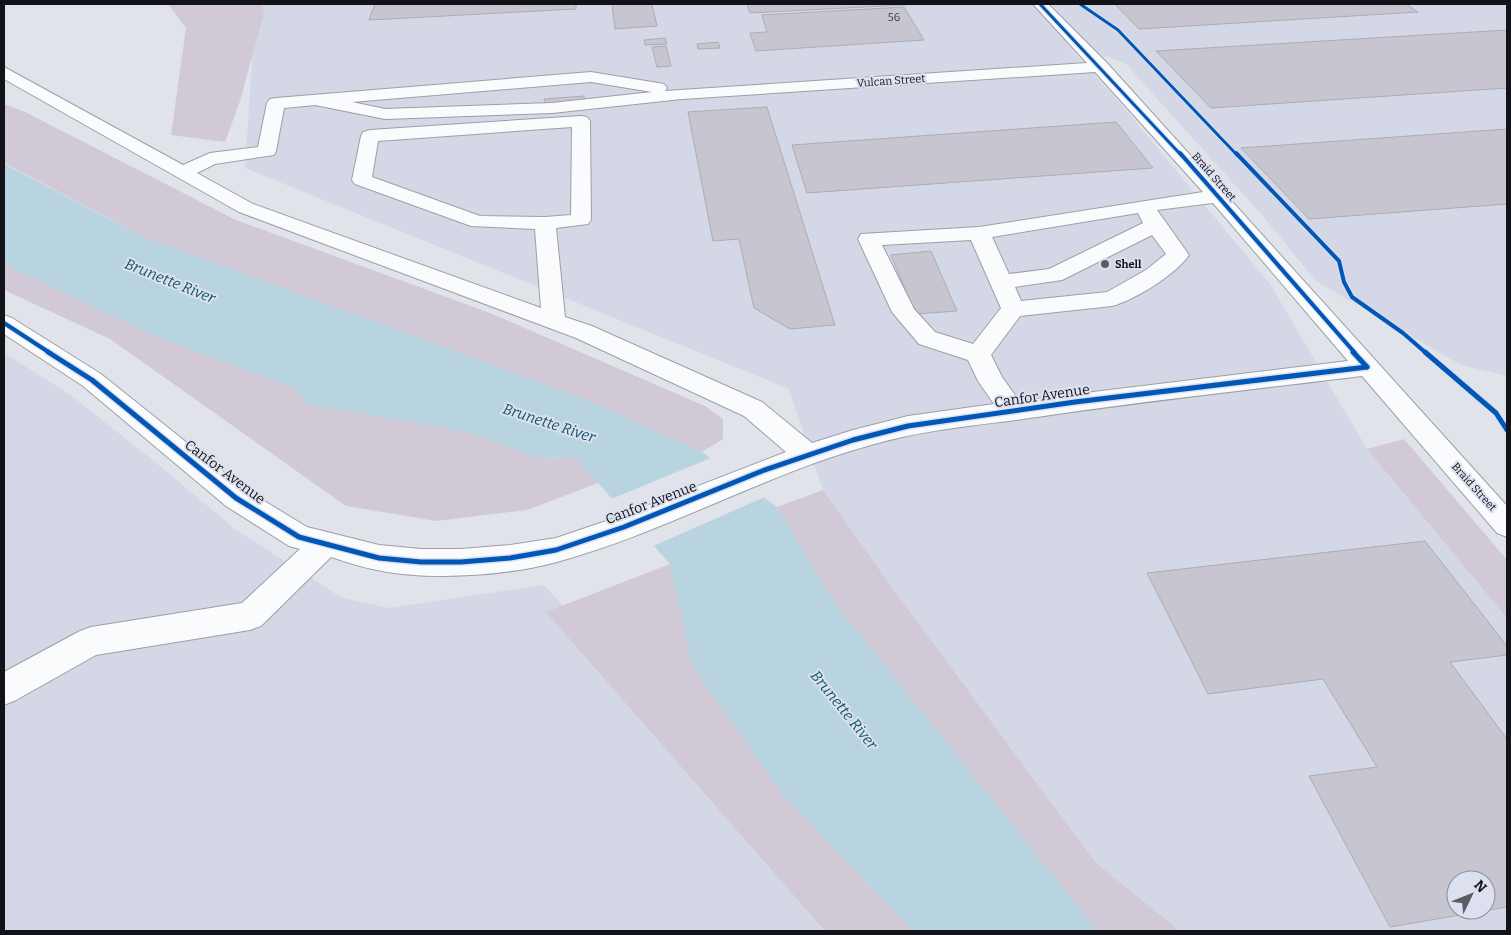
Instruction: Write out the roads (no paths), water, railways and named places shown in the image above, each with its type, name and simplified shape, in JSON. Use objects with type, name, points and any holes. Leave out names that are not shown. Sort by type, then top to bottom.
[{"type":"street","name":"Braid Street","points":[[1040,4],[1101,67],[1217,196],[1507,524]]},
{"type":"street","name":"Vulcan Street","points":[[682,94],[1101,67]]},
{"type":"street","points":[[4,72],[246,208],[584,332],[753,409],[808,455]]},
{"type":"street","points":[[183,172],[210,159],[266,151],[276,103],[591,77],[641,84],[682,94]]},
{"type":"street","points":[[316,100],[385,114],[552,108],[682,94]]},
{"type":"street","points":[[581,122],[581,220],[545,223],[478,222],[362,180],[370,136],[581,122]]},
{"type":"street","points":[[1002,282],[1054,275],[1150,216],[1196,198],[1217,196]]},
{"type":"street","points":[[1012,411],[991,382],[978,354],[927,338],[904,312],[869,240],[979,233],[1150,216]]},
{"type":"street","points":[[978,354],[1013,309],[1112,299],[1154,274],[1178,255],[1150,216]]},
{"type":"street","points":[[545,223],[554,321]]},
{"type":"street","points":[[979,233],[1013,309]]},
{"type":"street","name":"Canfor Avenue","points":[[4,324],[92,380],[236,498],[299,538],[379,558],[421,562],[461,562],[510,558],[556,550],[624,527],[762,471],[853,440],[908,426],[1012,411],[1367,367]]},
{"type":"street","points":[[4,689],[91,640],[250,616],[325,544]]},
{"type":"water","name":"Brunette River","points":[[4,164],[146,238],[580,397],[702,452],[777,507],[836,605],[1098,931],[913,931],[782,794],[692,665],[670,564],[575,457],[537,458],[468,432],[307,404],[296,389],[155,336],[16,270],[4,262]]},
{"type":"place","name":"Shell","points":[[1105,264]]}]
